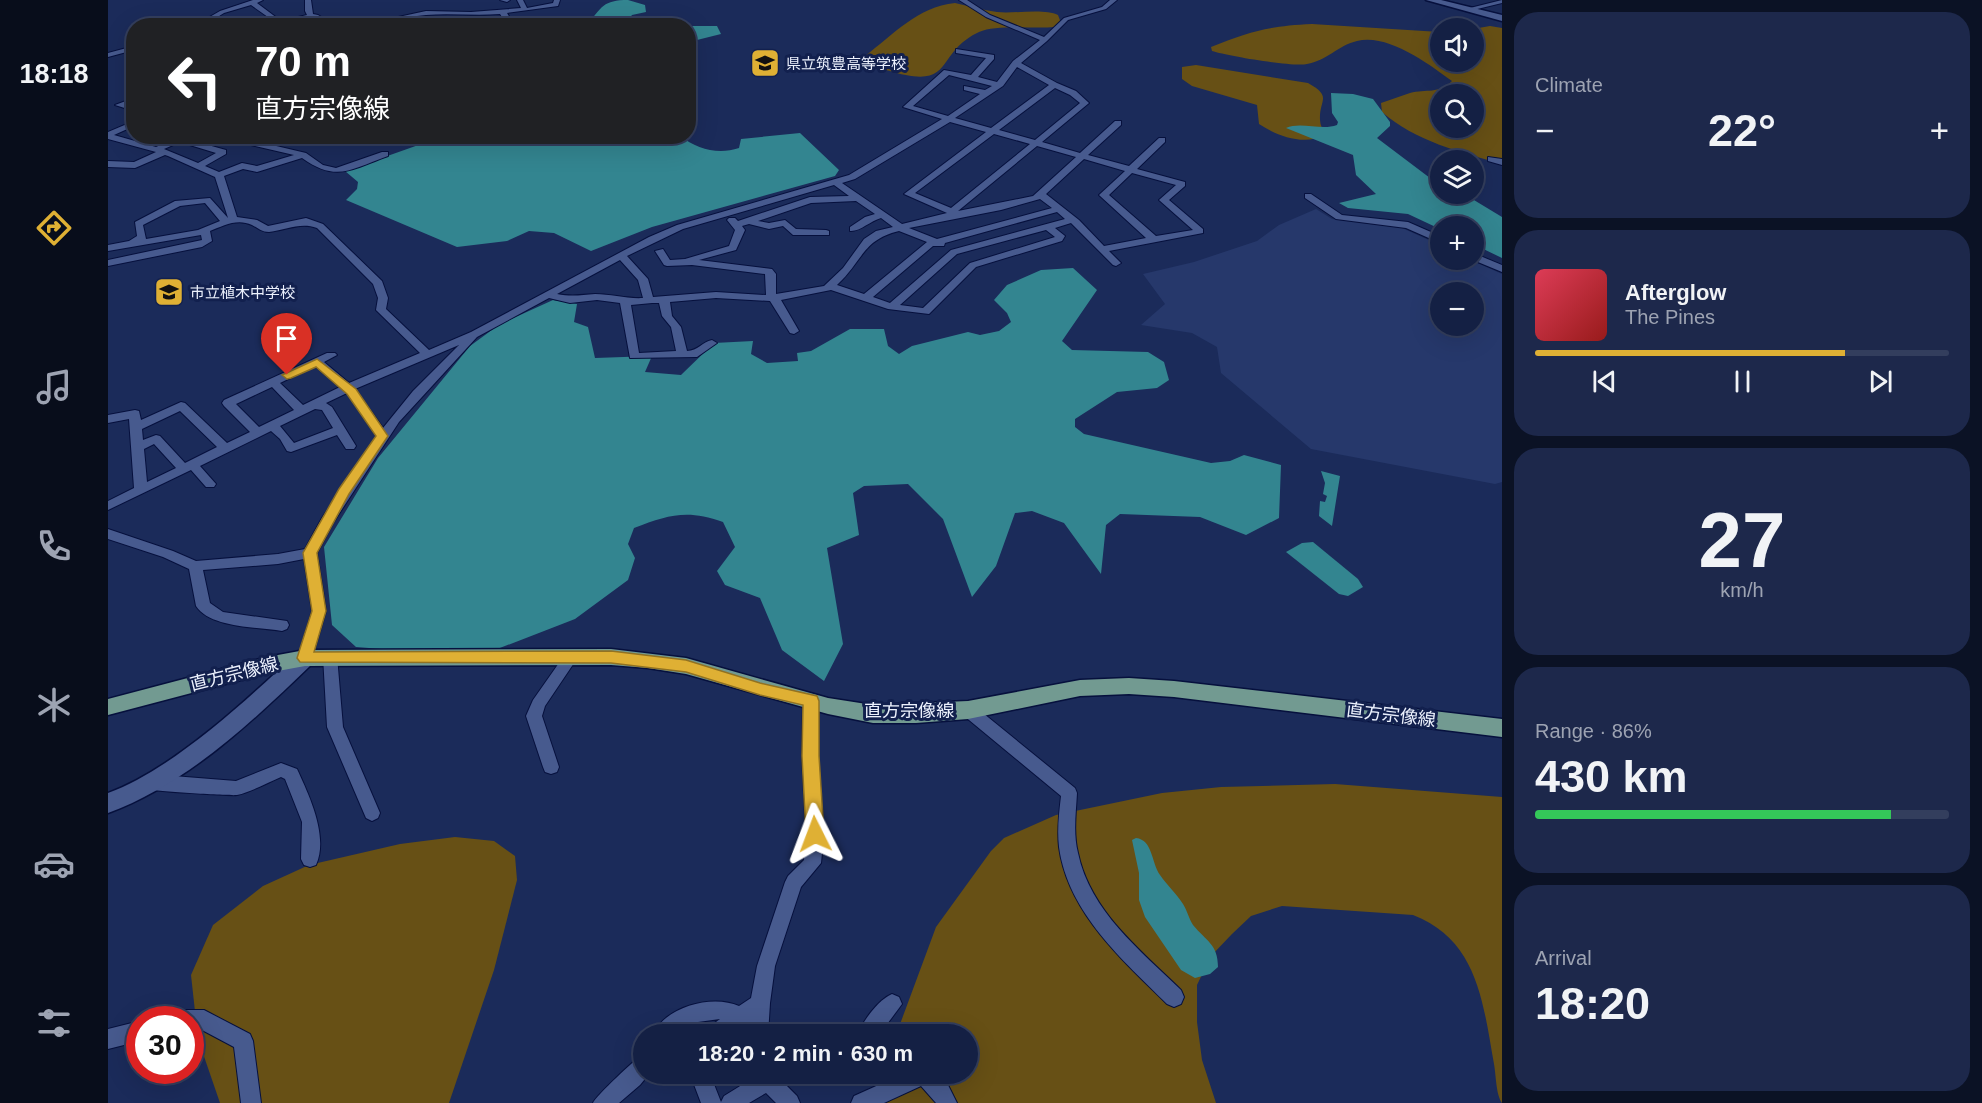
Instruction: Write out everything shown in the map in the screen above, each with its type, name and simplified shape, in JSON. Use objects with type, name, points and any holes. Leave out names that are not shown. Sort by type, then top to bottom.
[{"type":"main road","name":"直方宗像線","points":[[108,707],[267,665],[305,658],[330,656],[611,657],[686,666],[760,689],[828,706],[873,714],[916,714],[968,710],[1080,688],[1129,686],[1174,689],[1502,728]]},
{"type":"street","points":[[211,18],[222,12],[260,0]]},
{"type":"street","points":[[308,0],[308,11],[311,16]]},
{"type":"street","points":[[520,0],[525,10]]},
{"type":"street","points":[[409,18],[426,13],[465,14],[550,7],[556,5],[557,0]]},
{"type":"street","points":[[962,0],[988,16],[1045,40]]},
{"type":"street","points":[[108,506],[348,387],[475,334],[621,255],[680,227],[852,177],[950,119],[997,86],[1014,62],[1045,40],[1066,19],[1104,8],[1114,0]]},
{"type":"street","points":[[1430,0],[1502,18]]},
{"type":"street","points":[[1469,9],[1502,1]]},
{"type":"street","points":[[252,3],[272,18]]},
{"type":"street","points":[[503,12],[507,18]]},
{"type":"street","points":[[426,13],[431,18]]},
{"type":"street","points":[[465,14],[468,18]]},
{"type":"street","points":[[302,18],[311,16],[316,18]]},
{"type":"street","points":[[108,55],[126,50]]},
{"type":"street","points":[[959,51],[1000,58]]},
{"type":"street","points":[[973,78],[991,57]]},
{"type":"street","points":[[956,213],[1085,103],[1073,93],[1014,62]]},
{"type":"street","points":[[997,86],[992,82],[947,72],[906,107],[1182,184],[1164,200],[1200,231],[1102,249]]},
{"type":"street","points":[[956,213],[909,194],[1054,85]]},
{"type":"street","points":[[967,88],[986,93]]},
{"type":"street","points":[[108,102],[126,107]]},
{"type":"street","points":[[119,105],[126,103]]},
{"type":"street","points":[[831,286],[848,270],[867,241],[879,233],[956,213],[1001,207],[1036,198],[1118,123]]},
{"type":"street","points":[[108,136],[126,128]]},
{"type":"street","points":[[108,136],[126,141]]},
{"type":"street","points":[[1152,239],[1104,195],[1162,140]]},
{"type":"street","points":[[136,144],[160,151],[219,175],[242,166],[257,169],[303,155]]},
{"type":"street","points":[[108,164],[135,165],[171,144]]},
{"type":"street","points":[[195,144],[223,153],[198,166]]},
{"type":"street","points":[[243,144],[280,147],[303,155],[321,167],[337,171],[385,154]]},
{"type":"street","points":[[1491,159],[1502,162]]},
{"type":"street","points":[[219,175],[230,221]]},
{"type":"street","points":[[835,182],[902,228],[937,241],[973,265]]},
{"type":"street","points":[[1040,194],[1076,222],[1116,264]]},
{"type":"street","points":[[1308,196],[1339,217],[1408,225],[1430,235]]},
{"type":"street","points":[[742,223],[810,200],[858,198]]},
{"type":"street","points":[[132,244],[142,237],[138,224],[178,202],[207,200],[230,221]]},
{"type":"street","points":[[865,298],[930,244],[1058,209]]},
{"type":"street","points":[[727,214],[742,223],[769,226],[785,223],[793,232],[826,233]]},
{"type":"street","points":[[854,229],[868,219],[882,215]]},
{"type":"street","points":[[892,307],[954,252],[1072,220]]},
{"type":"street","points":[[108,248],[205,230],[230,221],[254,222],[268,229],[306,221],[320,225],[378,283],[383,298],[381,310],[426,353]]},
{"type":"street","points":[[660,251],[667,263],[686,261],[733,248],[742,223]]},
{"type":"street","points":[[548,295],[570,300],[597,297],[625,302],[716,295],[772,298],[831,286],[892,307],[925,312],[973,265],[1059,239],[1059,236],[1048,227]]},
{"type":"street","points":[[108,263],[199,245],[207,241],[205,230]]},
{"type":"street","points":[[621,255],[643,279],[649,301]]},
{"type":"street","points":[[686,261],[741,270],[768,271],[771,274],[772,298]]},
{"type":"street","points":[[1484,261],[1502,269]]},
{"type":"street","points":[[772,298],[778,302],[794,331]]},
{"type":"street","points":[[664,299],[667,316],[676,327],[682,354]]},
{"type":"street","points":[[625,302],[628,326],[634,341],[634,356],[697,354],[712,343]]},
{"type":"street","points":[[108,803],[153,784],[260,702],[305,658],[319,611],[310,553],[344,492],[382,436],[417,393],[475,334]]},
{"type":"street","points":[[256,431],[228,403],[332,355]]},
{"type":"street","points":[[317,362],[348,387],[382,436]]},
{"type":"street","points":[[273,382],[306,407],[326,406],[350,446]]},
{"type":"street","points":[[136,427],[181,406],[225,447]]},
{"type":"street","points":[[108,419],[135,414],[141,490]]},
{"type":"street","points":[[272,424],[285,437],[291,448],[340,430]]},
{"type":"street","points":[[137,447],[156,439],[210,483]]},
{"type":"street","points":[[108,534],[168,554],[195,566],[278,559],[310,553]]},
{"type":"street","points":[[195,566],[203,606],[220,617],[282,626]]},
{"type":"street","points":[[330,656],[335,727],[372,813]]},
{"type":"street","points":[[551,767],[534,716],[537,704],[571,657]]},
{"type":"street","points":[[759,1024],[766,966],[794,882],[812,863],[815,834],[810,756],[811,701]]},
{"type":"street","points":[[968,710],[1069,793],[1067,833],[1076,880],[1094,911],[1121,944],[1174,997]]},
{"type":"street","points":[[153,784],[173,783],[236,788],[281,771],[291,774],[310,822],[310,859]]},
{"type":"street","points":[[728,1024],[760,1003]]},
{"type":"street","points":[[876,1024],[892,1004]]},
{"type":"street","points":[[675,1024],[714,1009],[733,1012],[739,1016]]},
{"type":"street","points":[[204,1020],[243,1041],[251,1103]]},
{"type":"street","points":[[108,1039],[126,1034]]},
{"type":"street","points":[[861,1103],[924,1075],[940,1090],[947,1103]]},
{"type":"street","points":[[603,1103],[633,1078]]},
{"type":"street","points":[[704,1084],[711,1103]]},
{"type":"street","points":[[731,1103],[759,1084]]},
{"type":"street","points":[[770,1084],[790,1103]]},
{"type":"shaded area","points":[[628,0],[645,5],[646,12],[632,15],[630,18],[593,18],[600,9],[613,1]]},
{"type":"shaded area","points":[[955,3],[997,12],[1052,13],[1058,15],[1061,23],[1054,27],[1005,27],[979,32],[964,41],[942,68],[924,76],[909,76],[879,68],[867,60],[865,56],[906,23],[929,10]]},
{"type":"shaded area","points":[[1312,24],[1430,31],[1430,66],[1395,46],[1369,40],[1357,41],[1320,60],[1299,65],[1231,56],[1212,51],[1211,47],[1249,33]]},
{"type":"shaded area","points":[[696,26],[717,26],[721,34],[696,40]]},
{"type":"shaded area","points":[[1484,27],[1502,28],[1502,164],[1484,159],[1484,150],[1454,150],[1423,138],[1382,112],[1381,103],[1410,93],[1430,90],[1430,138],[1484,138],[1484,84],[1448,84],[1452,81],[1439,72],[1484,72]]},
{"type":"shaded area","points":[[1196,65],[1308,83],[1323,95],[1320,120],[1325,135],[1300,140],[1282,136],[1266,128],[1259,124],[1257,105],[1192,86],[1182,79],[1182,67]]},
{"type":"shaded area","points":[[1331,93],[1353,94],[1373,99],[1390,122],[1390,126],[1377,138],[1430,178],[1430,204],[1481,204],[1502,217],[1502,258],[1484,249],[1484,216],[1430,216],[1430,224],[1408,214],[1348,208],[1339,203],[1376,194],[1356,175],[1353,155],[1286,128],[1298,125],[1331,127],[1337,125],[1338,122],[1332,113]]},
{"type":"shaded area","points":[[800,133],[839,170],[835,176],[652,227],[591,251],[554,233],[529,231],[507,241],[457,247],[346,200],[357,189],[358,182],[345,171],[421,144],[693,144],[708,150],[723,151],[739,148],[741,139]]},
{"type":"shaded area","points":[[1316,209],[1332,219],[1402,228],[1430,241],[1430,270],[1484,270],[1484,266],[1502,274],[1502,482],[1495,484],[1311,449],[1221,373],[1217,347],[1192,333],[1141,325],[1165,304],[1143,274],[1194,262],[1257,241],[1279,225]]},
{"type":"shaded area","points":[[1073,268],[1097,290],[1062,341],[1072,350],[1148,352],[1164,362],[1169,380],[1157,388],[1117,392],[1075,419],[1075,427],[1084,434],[1211,463],[1230,461],[1244,455],[1281,465],[1279,518],[1246,535],[1200,517],[1120,514],[1106,525],[1101,574],[1064,523],[1032,511],[1015,513],[996,566],[972,597],[943,519],[908,484],[864,486],[853,493],[859,535],[827,548],[843,644],[824,681],[782,650],[760,598],[725,585],[717,571],[735,547],[723,522],[699,516],[678,515],[634,528],[628,544],[635,558],[628,580],[575,619],[487,653],[433,653],[356,647],[332,625],[324,547],[378,458],[470,346],[500,324],[553,300],[577,304],[574,322],[588,327],[595,358],[652,356],[645,372],[681,375],[714,343],[753,341],[751,354],[767,363],[798,361],[797,353],[811,351],[850,329],[884,329],[888,346],[899,354],[912,346],[968,332],[980,335],[999,331],[1011,322],[1007,313],[994,300],[1007,285],[1041,270]]},
{"type":"shaded area","points":[[1321,471],[1340,476],[1332,526],[1319,516],[1320,501],[1325,502],[1327,496],[1323,494],[1325,483]]},
{"type":"shaded area","points":[[1313,542],[1358,579],[1363,587],[1348,596],[1339,594],[1286,552],[1302,543]]},
{"type":"shaded area","points":[[1335,784],[1502,797],[1502,1103],[1497,1090],[1481,997],[1474,976],[1452,940],[1435,926],[1413,915],[1282,906],[1251,916],[1211,956],[1197,985],[1197,1022],[1202,1060],[1216,1103],[871,1103],[878,1084],[978,1084],[978,1024],[900,1024],[936,927],[991,851],[1004,838],[1056,815],[1162,793],[1221,787]]},
{"type":"shaded area","points":[[455,837],[494,841],[515,856],[517,880],[494,970],[449,1103],[220,1103],[204,1056],[204,1006],[194,1006],[191,975],[213,925],[263,886],[309,865],[400,844]]},
{"type":"shaded area","points":[[1136,838],[1149,847],[1160,875],[1183,904],[1193,925],[1214,948],[1218,967],[1210,974],[1195,978],[1181,970],[1145,917],[1139,900],[1139,873],[1132,840]]},
{"type":"place","name":"県立筑豊高等学校","points":[[765,63]]},
{"type":"place","name":"市立植木中学校","points":[[169,292]]},
{"type":"route","points":[[287,375],[317,362],[351,391],[382,436],[344,492],[310,553],[319,611],[305,658],[330,656],[611,657],[648,660],[686,666],[760,689],[811,701],[810,756],[815,834]]}]
